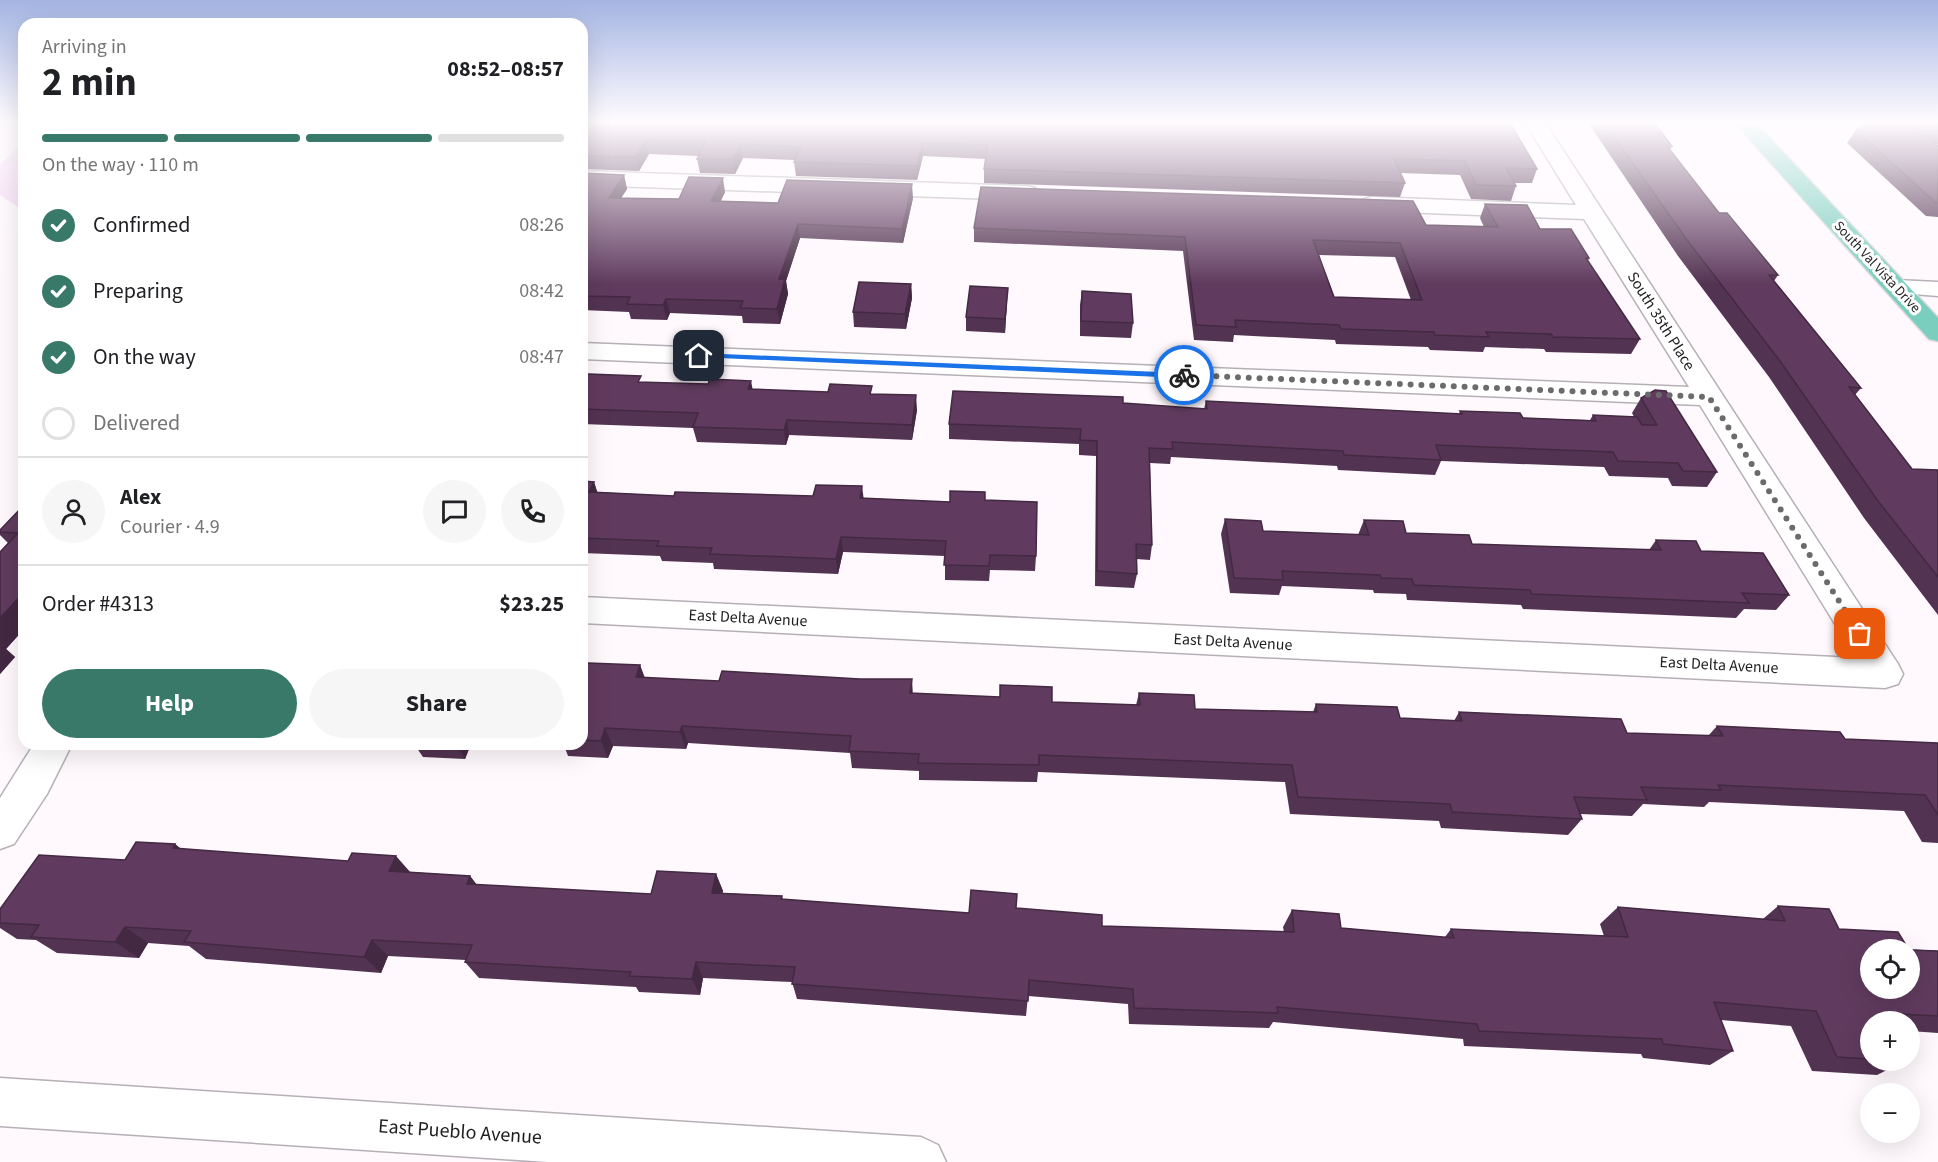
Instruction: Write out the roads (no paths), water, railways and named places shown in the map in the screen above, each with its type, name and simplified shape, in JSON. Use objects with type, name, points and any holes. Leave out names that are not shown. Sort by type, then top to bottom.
[{"type":"main road","name":"South Val Vista Drive","points":[[1793,175],[1938,333]]},
{"type":"street","name":"South 35th Place","points":[[1569,175],[1885,674]]},
{"type":"street","points":[[588,178],[1046,193]]},
{"type":"street","points":[[1354,204],[1592,212]]},
{"type":"street","points":[[1896,287],[1938,289]]},
{"type":"street","points":[[588,351],[1709,397]]},
{"type":"street","name":"East Delta Avenue","points":[[588,610],[1885,674]]},
{"type":"street","points":[[0,831],[33,782],[50,750]]},
{"type":"street","name":"East Pueblo Avenue","points":[[0,1102],[921,1162]]}]
